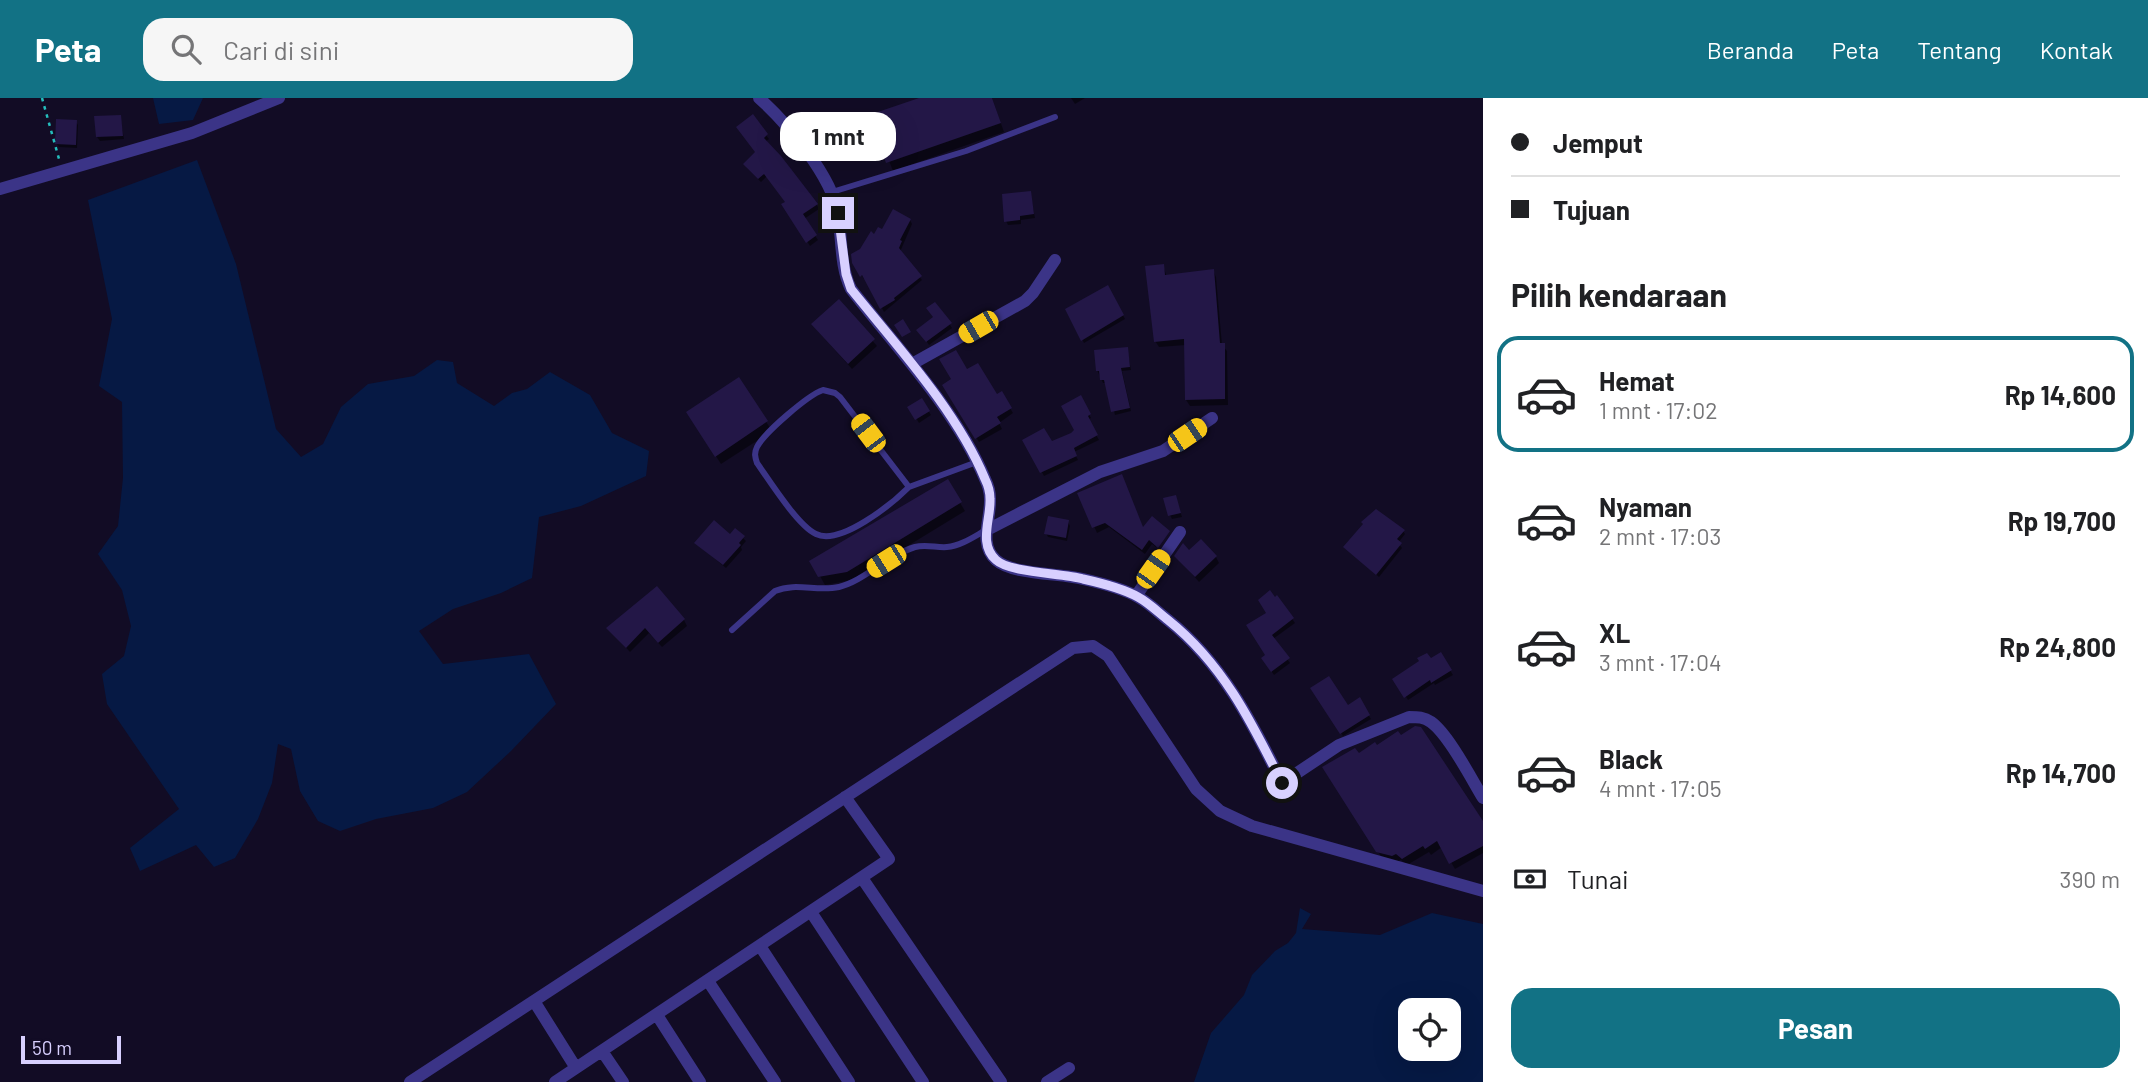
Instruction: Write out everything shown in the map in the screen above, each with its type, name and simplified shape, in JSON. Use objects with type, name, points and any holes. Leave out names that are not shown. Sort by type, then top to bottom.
[{"type":"street","points":[[0,189],[147,148],[279,98]]},
{"type":"street","points":[[759,98],[783,121],[832,192],[838,213],[848,283],[957,427],[977,462],[990,498],[988,549],[998,562],[1023,570],[1077,577],[1136,596],[1182,631],[1241,703],[1282,783],[1339,745],[1409,717],[1421,717],[1432,722],[1443,734],[1483,798]]},
{"type":"street","points":[[912,365],[1025,301],[1055,260]]},
{"type":"street","points":[[987,530],[1100,472],[1163,452],[1212,418]]},
{"type":"street","points":[[1136,596],[1180,532]]},
{"type":"street","points":[[410,1082],[1073,648],[1093,646],[1108,656],[1196,789],[1220,811],[1252,826],[1483,891]]},
{"type":"street","points":[[555,1082],[889,859],[845,797]]},
{"type":"street","points":[[862,878],[1001,1082]]},
{"type":"street","points":[[811,912],[923,1082]]},
{"type":"street","points":[[760,946],[849,1082]]},
{"type":"street","points":[[708,981],[775,1082]]},
{"type":"street","points":[[534,1001],[576,1068]]},
{"type":"street","points":[[657,1015],[700,1082]]},
{"type":"street","points":[[602,1051],[623,1082]]},
{"type":"street","points":[[1047,1082],[1069,1068]]},
{"type":"lane","points":[[832,192],[966,151],[1055,117]]},
{"type":"lane","points":[[909,487],[840,397],[829,390],[816,393],[796,408],[756,447],[754,456],[757,463],[804,526],[826,537],[849,530],[878,513],[909,487],[977,462]]},
{"type":"lane","points":[[732,630],[775,591],[797,586],[824,590],[843,586],[915,547],[950,547],[987,530]]},
{"type":"path","points":[[42,98],[62,170]]},
{"type":"water","points":[[153,98],[203,98],[193,120],[159,124]]},
{"type":"water","points":[[197,160],[236,264],[276,429],[301,457],[323,444],[341,407],[368,384],[414,376],[437,360],[453,362],[457,383],[494,406],[512,393],[527,389],[550,372],[590,395],[612,433],[649,451],[646,476],[581,506],[539,517],[532,578],[501,593],[453,609],[419,631],[443,664],[529,654],[556,704],[467,792],[433,808],[376,819],[340,831],[318,821],[300,791],[291,749],[278,744],[272,783],[258,819],[235,858],[214,867],[196,845],[140,871],[130,848],[179,809],[107,704],[102,674],[124,656],[131,626],[122,590],[98,554],[118,526],[123,478],[122,402],[99,386],[112,319],[88,200]]},
{"type":"water","points":[[1300,908],[1311,914],[1302,929],[1380,935],[1432,913],[1483,924],[1483,1082],[1194,1082],[1211,1033],[1244,995],[1252,975],[1275,951],[1288,943],[1296,933]]},
{"type":"building","points":[[919,98],[992,98],[1001,123],[886,163],[869,115]]},
{"type":"building","points":[[753,114],[768,134],[764,138],[818,204],[803,214],[817,235],[806,243],[781,204],[785,202],[764,174],[758,179],[743,164],[755,152],[736,127]]},
{"type":"building","points":[[121,115],[123,136],[96,137],[94,116]]},
{"type":"building","points":[[56,119],[77,120],[76,145],[55,144]]},
{"type":"building","points":[[1031,191],[1034,214],[1020,216],[1020,220],[1004,222],[1002,194]]},
{"type":"building","points":[[893,209],[911,219],[900,240],[902,241],[899,248],[922,276],[894,298],[895,300],[880,309],[862,275],[860,277],[852,263],[851,254],[860,249],[871,231],[874,234],[878,227],[882,229]]},
{"type":"building","points":[[1164,264],[1165,275],[1214,269],[1220,343],[1225,343],[1225,399],[1185,400],[1184,339],[1154,342],[1145,266]]},
{"type":"building","points":[[1108,285],[1124,315],[1081,341],[1065,309]]},
{"type":"building","points":[[839,299],[875,339],[848,364],[811,324]]},
{"type":"building","points":[[935,302],[952,323],[926,342],[916,330],[933,317],[926,308]]},
{"type":"building","points":[[903,319],[911,332],[902,337],[894,325]]},
{"type":"building","points":[[1128,347],[1130,367],[1121,368],[1130,408],[1111,412],[1104,380],[1100,380],[1099,371],[1096,371],[1094,350]]},
{"type":"building","points":[[956,350],[967,369],[978,363],[997,394],[1002,391],[1012,408],[997,417],[1001,423],[975,439],[942,385],[951,379],[939,359]]},
{"type":"building","points":[[739,377],[768,421],[715,457],[686,412]]},
{"type":"building","points":[[1081,395],[1098,435],[1074,448],[1077,456],[1040,473],[1022,440],[1044,428],[1052,441],[1071,433],[1074,430],[1061,406]]},
{"type":"building","points":[[922,398],[930,411],[915,420],[907,407]]},
{"type":"building","points":[[1122,474],[1143,527],[1152,516],[1170,531],[1158,548],[1149,540],[1142,550],[1105,523],[1092,528],[1077,493]]},
{"type":"building","points":[[948,479],[962,502],[847,572],[818,577],[809,561]]},
{"type":"building","points":[[1176,495],[1181,513],[1168,516],[1163,498]]},
{"type":"building","points":[[1376,509],[1405,530],[1397,539],[1402,543],[1376,575],[1343,547],[1363,524],[1361,522]]},
{"type":"building","points":[[1048,516],[1069,520],[1066,538],[1044,534]]},
{"type":"building","points":[[714,520],[730,534],[735,528],[745,536],[739,543],[741,545],[723,565],[694,543]]},
{"type":"building","points":[[1201,539],[1217,556],[1195,577],[1174,556],[1183,543],[1189,550]]},
{"type":"building","points":[[657,586],[685,619],[658,643],[645,628],[626,648],[606,628]]},
{"type":"building","points":[[1270,590],[1294,618],[1272,635],[1290,658],[1271,672],[1261,658],[1265,655],[1246,625],[1266,613],[1258,600]]},
{"type":"building","points":[[1441,652],[1452,670],[1431,683],[1430,680],[1404,698],[1392,679],[1419,661],[1417,658],[1427,653],[1431,658]]},
{"type":"building","points":[[1329,676],[1348,705],[1360,697],[1370,715],[1340,734],[1310,688]]},
{"type":"building","points":[[1415,726],[1421,727],[1483,821],[1483,846],[1449,864],[1437,841],[1402,859],[1396,854],[1392,856],[1376,852],[1322,767],[1355,748],[1359,753],[1375,742],[1377,745],[1398,731],[1401,735]]},
{"type":"route","points":[[838,213],[846,274],[851,289],[957,427],[985,478],[990,498],[986,543],[990,554],[998,562],[1023,570],[1061,574],[1096,582],[1136,596],[1151,606],[1182,631],[1233,691],[1282,783]]}]
